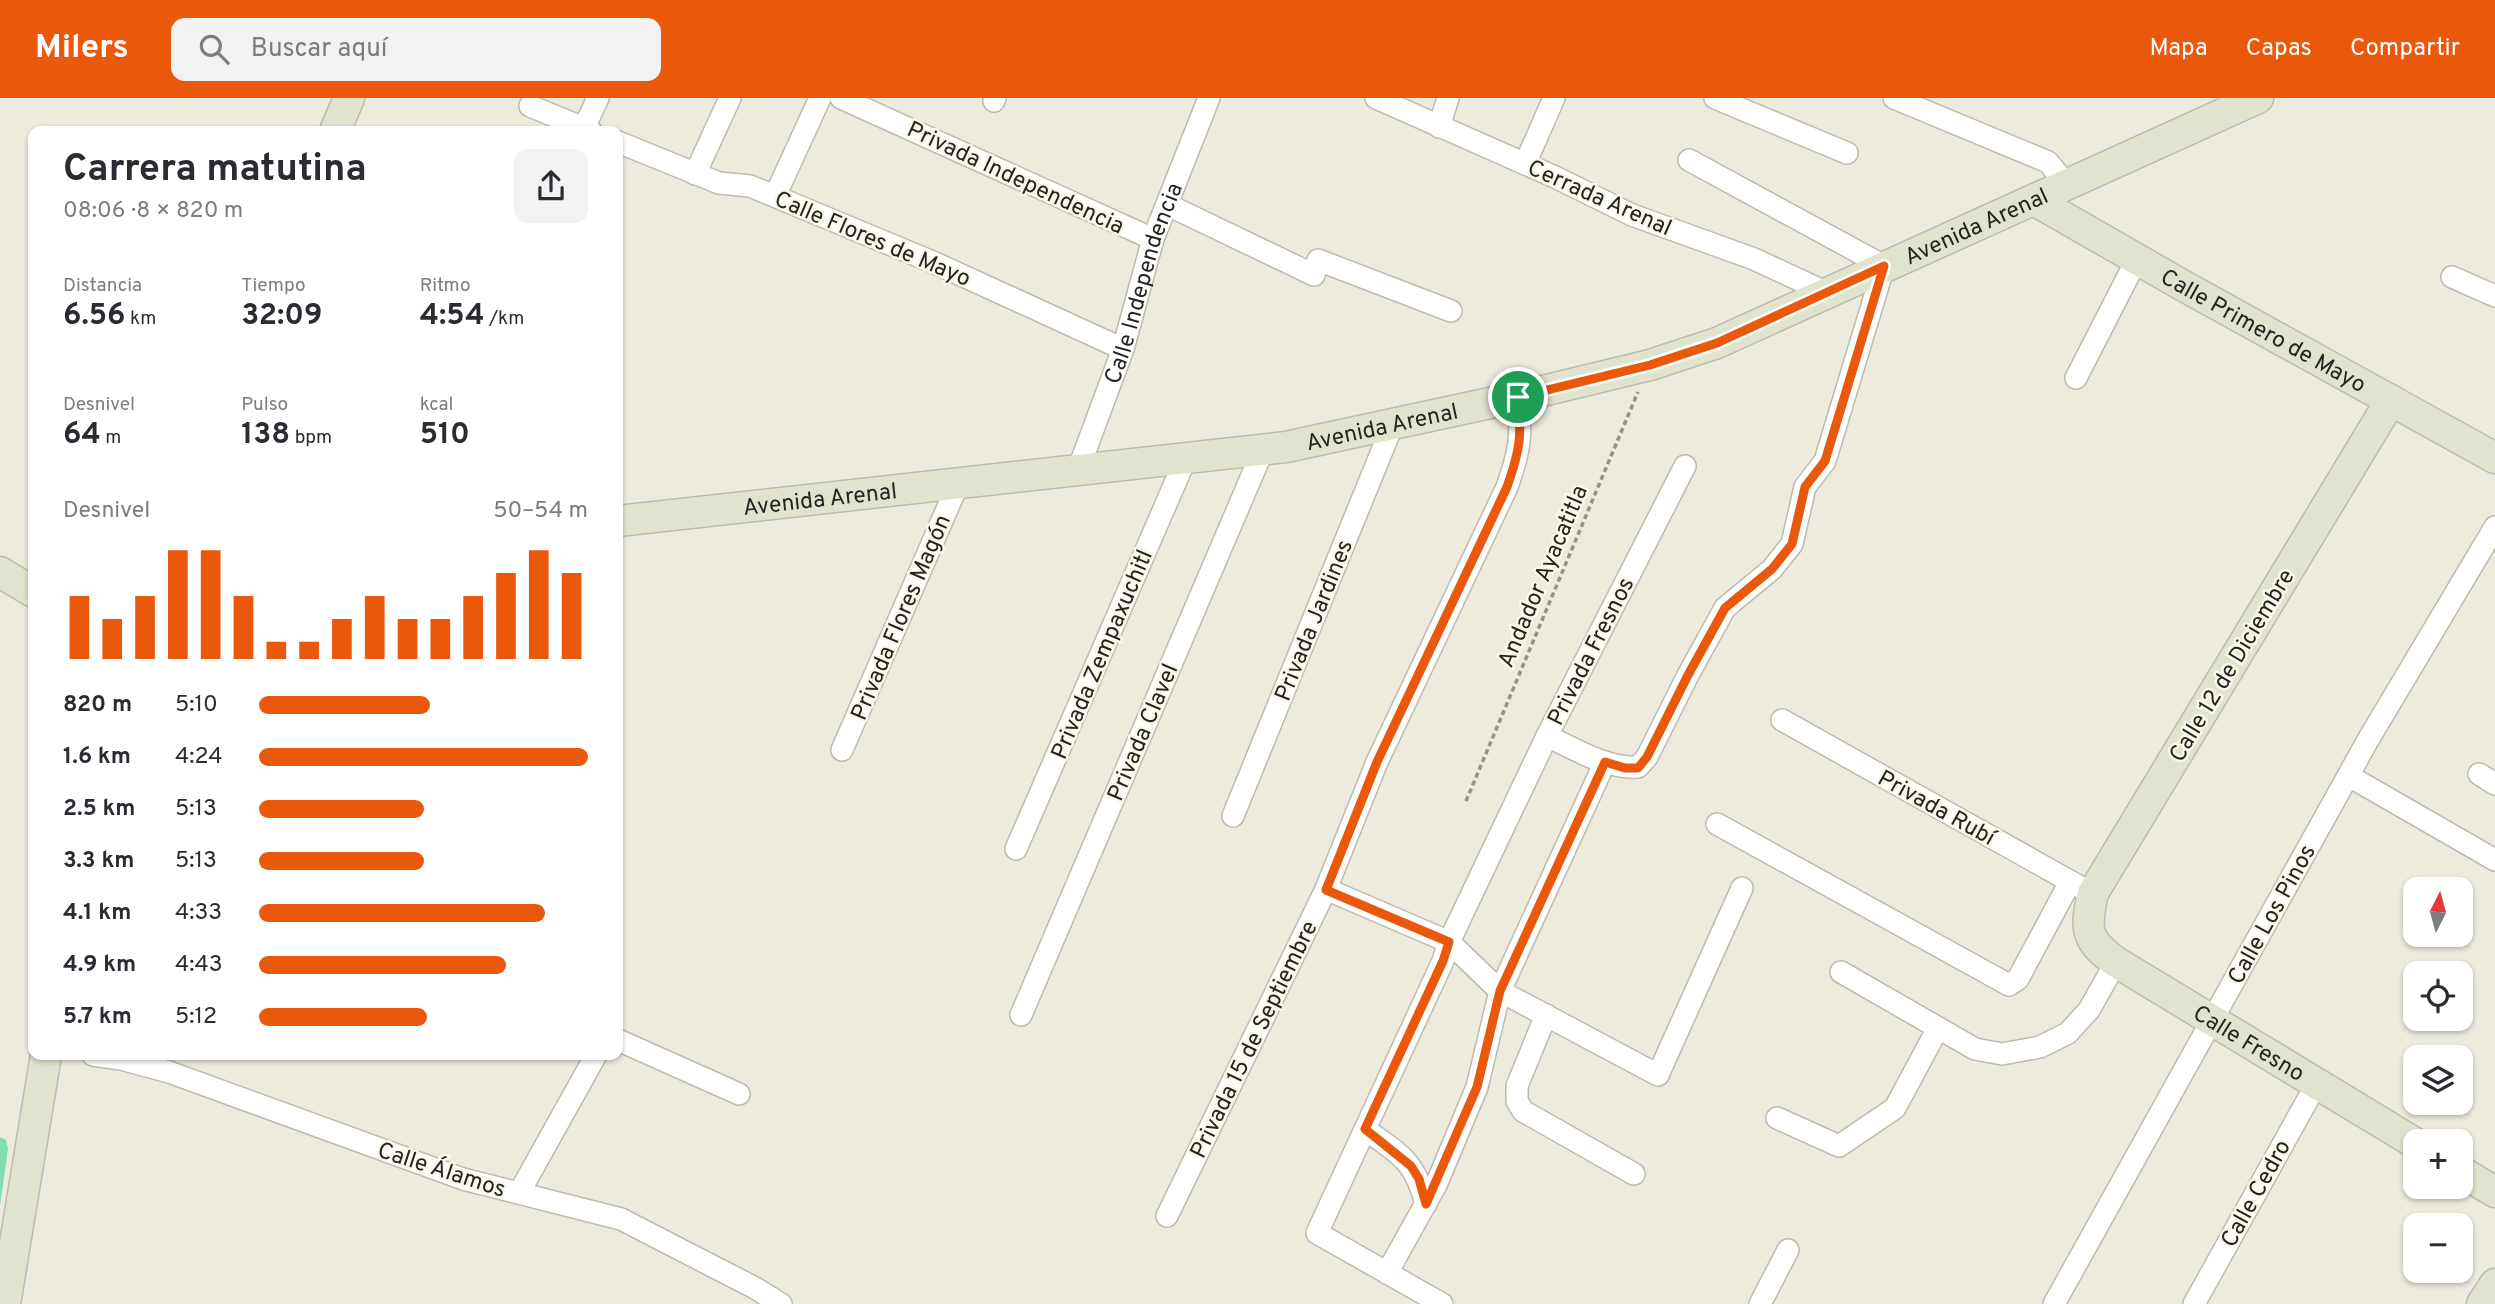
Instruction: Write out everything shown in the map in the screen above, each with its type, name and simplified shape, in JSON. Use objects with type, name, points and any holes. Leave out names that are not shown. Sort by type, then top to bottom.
[{"type":"main road","points":[[337,126],[349,98]]},
{"type":"main road","name":"Avenida Arenal","points":[[623,520],[1286,447],[1518,397],[1650,365],[1717,343],[2258,98]]},
{"type":"main road","name":"Calle Primero de Mayo","points":[[2034,200],[2495,458]]},
{"type":"main road","name":"Calle 12 de Diciembre","points":[[2090,936],[2081,888],[2391,401]]},
{"type":"main road","points":[[0,572],[28,589]]},
{"type":"main road","name":"Calle Fresno","points":[[2090,936],[2098,949],[2116,961],[2403,1136]]},
{"type":"main road","points":[[5,1304],[45,1060]]},
{"type":"main road","points":[[2473,1179],[2495,1192]]},
{"type":"main road","points":[[2482,1304],[2495,1284]]},
{"type":"street","points":[[589,126],[598,98]]},
{"type":"street","points":[[695,174],[730,98]]},
{"type":"street","points":[[775,196],[820,98]]},
{"type":"street","name":"Privada Independencia","points":[[841,98],[1153,239]]},
{"type":"street","name":"Calle Independencia","points":[[1079,470],[1123,349],[1153,239],[1209,98]]},
{"type":"street","name":"Cerrada Arenal","points":[[1376,98],[1632,215],[1754,259],[1825,292]]},
{"type":"street","points":[[1439,127],[1448,98]]},
{"type":"street","points":[[1525,164],[1554,98]]},
{"type":"street","points":[[1716,98],[1847,153]]},
{"type":"street","points":[[1894,98],[2048,162],[2067,185]]},
{"type":"street","points":[[530,106],[578,126]]},
{"type":"street","name":"Calle Flores de Mayo","points":[[623,144],[719,183],[750,186],[775,196],[935,263],[1123,349]]},
{"type":"street","points":[[1689,160],[1884,266]]},
{"type":"street","points":[[1168,205],[1314,275],[1318,260],[1451,311]]},
{"type":"street","points":[[2076,378],[2137,259]]},
{"type":"street","name":"Privada Fresnos","points":[[1685,466],[1546,736],[1625,768],[1638,768],[1647,757],[1725,608],[1772,569],[1792,544],[1805,487],[1825,461],[1884,266]]},
{"type":"street","points":[[2452,277],[2495,296]]},
{"type":"street","name":"Privada 15 de Septiembre","points":[[1167,1216],[1326,890],[1377,762],[1507,487],[1521,432],[1518,397]]},
{"type":"street","name":"Privada Jardines","points":[[1233,816],[1393,424]]},
{"type":"street","name":"Privada Clavel","points":[[1021,1014],[1263,450]]},
{"type":"street","name":"Privada Zempaxuchitl","points":[[1016,849],[1186,458]]},
{"type":"street","name":"Privada Flores Magón","points":[[842,750],[958,484]]},
{"type":"street","name":"Calle Los Pinos","points":[[2054,1304],[2349,776],[2495,527]]},
{"type":"street","name":"Privada Rubí","points":[[1782,720],[2081,888]]},
{"type":"street","points":[[1442,1304],[1317,1233],[1546,736]]},
{"type":"street","points":[[1387,1273],[1431,1194],[1477,1087],[1500,991],[1605,762]]},
{"type":"street","points":[[2349,776],[2495,860]]},
{"type":"street","name":"Calle 12 de Diciembre","points":[[1717,824],[2009,985],[2018,979],[2081,888]]},
{"type":"street","points":[[1326,890],[1449,942],[1500,991],[1658,1074],[1742,888]]},
{"type":"street","points":[[1841,972],[1975,1049],[2003,1054],[2039,1047],[2068,1033],[2089,1010],[2116,961]]},
{"type":"street","points":[[1546,1015],[1517,1086],[1517,1101],[1523,1111],[1634,1174]]},
{"type":"street","points":[[1777,1118],[1839,1146],[1895,1108],[1938,1028]]},
{"type":"street","points":[[623,1043],[739,1094]]},
{"type":"street","name":"Calle Álamos","points":[[125,1060],[169,1072],[463,1179],[621,1219],[775,1302]]},
{"type":"street","points":[[519,1194],[593,1060]]},
{"type":"street","name":"Calle Cedro","points":[[2194,1304],[2317,1083]]},
{"type":"street","points":[[1365,1129],[1411,1166],[1431,1194]]},
{"type":"street","points":[[1760,1304],[1788,1250]]},
{"type":"path","name":"Andador Ayacatitla","points":[[1466,801],[1650,365]]},
{"type":"green space","points":[[0,1137],[6,1140],[8,1149],[0,1206]]},
{"type":"route","points":[[1884,266],[1825,461],[1805,487],[1792,544],[1772,569],[1725,608],[1647,757],[1638,768],[1625,768],[1605,762],[1500,991],[1477,1087],[1426,1204],[1419,1179],[1411,1166],[1365,1129],[1443,961],[1449,942],[1326,890],[1377,762],[1507,487],[1521,432],[1518,397],[1650,365],[1717,343],[1884,266]]}]
